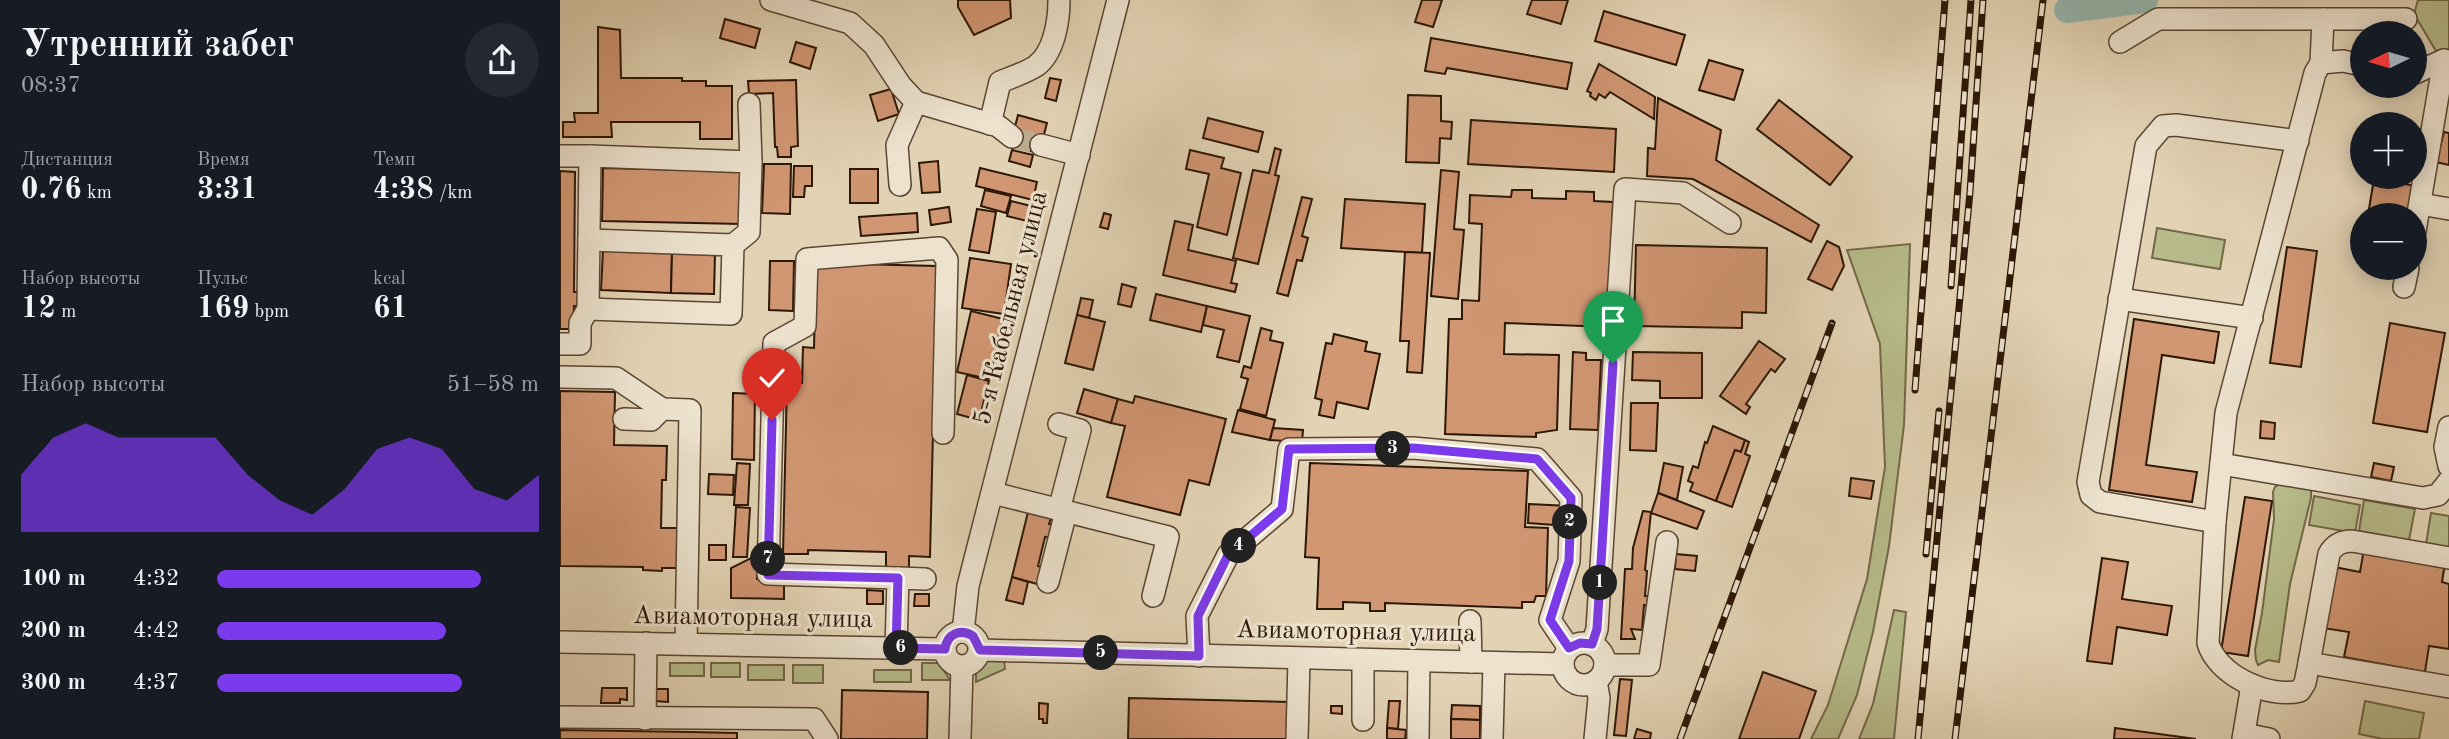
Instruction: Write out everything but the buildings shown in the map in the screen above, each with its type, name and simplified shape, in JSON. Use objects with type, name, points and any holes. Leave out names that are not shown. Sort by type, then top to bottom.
[{"type":"street","points":[[771,0],[849,23],[874,45],[901,86],[916,102],[1004,128],[1000,82],[1036,65],[1048,54],[1059,14],[1059,0]]},
{"type":"street","name":"5-я Кабельная улица","points":[[964,632],[968,586],[1118,0]]},
{"type":"street","points":[[2120,42],[2158,19],[2406,19]]},
{"type":"street","points":[[2323,19],[2321,63],[2315,73],[2303,131],[2226,413],[2215,522],[2208,643],[2211,654],[2220,666],[2252,685],[2291,693],[2300,691],[2305,683],[2329,554],[2333,547],[2345,541],[2352,541],[2449,558]]},
{"type":"street","points":[[2420,203],[2444,60],[2427,68]]},
{"type":"street","points":[[2321,63],[2350,62]]},
{"type":"street","points":[[900,185],[897,145],[916,102]]},
{"type":"street","points":[[589,240],[733,245],[749,232],[749,104]]},
{"type":"street","points":[[2215,522],[2100,502],[2091,495],[2088,482],[2146,146],[2163,126],[2303,131]]},
{"type":"street","points":[[1043,138],[1080,148]]},
{"type":"street","points":[[560,156],[751,162]]},
{"type":"street","points":[[560,344],[580,344],[580,323],[588,309],[590,156]]},
{"type":"street","points":[[1595,739],[1600,650],[1592,644],[1597,629],[1625,189],[1683,193],[1730,223]]},
{"type":"street","points":[[2427,205],[2449,209]]},
{"type":"street","points":[[588,309],[731,314],[733,245]]},
{"type":"street","points":[[925,579],[768,575],[774,343],[805,326],[807,259],[939,248],[947,260],[943,433]]},
{"type":"street","points":[[2119,299],[2252,318]]},
{"type":"street","points":[[560,377],[616,378],[662,409],[690,410],[686,644]]},
{"type":"street","points":[[624,419],[651,420],[662,409]]},
{"type":"street","points":[[1048,582],[1080,430],[1059,424]]},
{"type":"street","points":[[1199,656],[1198,616],[1228,555],[1282,509],[1289,449],[1413,448],[1537,459],[1571,498],[1569,561],[1550,620],[1566,656],[1563,671],[1571,681],[1583,685],[1600,673],[1649,665],[1667,542]]},
{"type":"street","points":[[2221,464],[2423,498],[2438,495],[2449,481]]},
{"type":"street","points":[[993,493],[1168,537],[1153,596]]},
{"type":"street","points":[[896,648],[898,578]]},
{"type":"street","points":[[1470,621],[1471,662]]},
{"type":"street","points":[[964,632],[973,636],[980,650],[972,664],[962,667],[952,663],[945,649],[946,643],[953,635],[964,632]]},
{"type":"street","name":"Авиамоторная улица","points":[[560,642],[945,649]]},
{"type":"street","points":[[645,719],[646,643]]},
{"type":"street","name":"Авиамоторная улица","points":[[980,650],[1494,663],[1566,656],[1580,643],[1592,644]]},
{"type":"street","points":[[1297,739],[1299,659]]},
{"type":"street","points":[[1363,660],[1363,720]]},
{"type":"street","points":[[1418,739],[1419,661]]},
{"type":"street","points":[[1492,739],[1494,663]]},
{"type":"street","points":[[2309,663],[2449,687]]},
{"type":"street","points":[[960,739],[962,667]]},
{"type":"street","points":[[2252,685],[2243,737],[2269,739]]},
{"type":"street","points":[[560,718],[645,719],[768,729],[814,719],[827,739]]},
{"type":"green space","points":[[2418,0],[2449,0],[2449,52],[2436,51],[2427,36],[2427,21],[2418,21],[2414,14]]},
{"type":"green space","points":[[2157,228],[2225,240],[2220,269],[2152,258]]},
{"type":"green space","points":[[1910,244],[1904,425],[1889,546],[1873,632],[1857,695],[1838,739],[1811,739],[1828,705],[1867,579],[1885,467],[1880,344],[1847,250]]},
{"type":"green space","points":[[2280,484],[2311,488],[2311,498],[2290,584],[2279,662],[2268,660],[2258,665],[2255,650],[2274,519],[2273,492]]},
{"type":"green space","points":[[2314,496],[2360,505],[2355,533],[2309,525]]},
{"type":"green space","points":[[2364,500],[2415,509],[2409,540],[2359,531]]},
{"type":"green space","points":[[2431,513],[2449,516],[2449,548],[2426,544]]},
{"type":"green space","points":[[1894,610],[1906,612],[1894,739],[1859,739],[1873,704]]},
{"type":"green space","points":[[987,660],[1004,660],[1005,669],[976,682],[976,670]]},
{"type":"green space","points":[[670,663],[704,663],[704,676],[670,676]]},
{"type":"green space","points":[[711,663],[740,663],[740,677],[711,677]]},
{"type":"green space","points":[[922,663],[939,663],[950,680],[922,680]]},
{"type":"green space","points":[[748,665],[784,665],[784,680],[748,680]]},
{"type":"green space","points":[[793,665],[823,665],[823,683],[793,683]]},
{"type":"green space","points":[[874,670],[911,670],[911,682],[874,682]]},
{"type":"green space","points":[[2365,701],[2424,713],[2419,739],[2383,739],[2359,734]]},
{"type":"waterway","points":[[2067,10],[2145,0]]},
{"type":"tunnel","points":[[1012,137],[1041,145]]},
{"type":"railway","points":[[1915,390],[1945,0]]},
{"type":"railway","points":[[1951,286],[1971,0]]},
{"type":"railway","points":[[1918,739],[1970,192],[1983,0]]},
{"type":"railway","points":[[1955,739],[2043,0]]},
{"type":"railway","points":[[1680,739],[1832,323]]},
{"type":"railway","points":[[1926,554],[1939,411]]},
{"type":"route","points":[[772,420],[768,575],[898,578],[896,648],[945,649],[948,639],[958,632],[964,632],[977,640],[980,650],[1199,656],[1198,616],[1228,555],[1282,509],[1289,449],[1413,448],[1537,459],[1571,498],[1569,561],[1550,620],[1569,648],[1580,643],[1592,644],[1597,629],[1613,363]]}]
